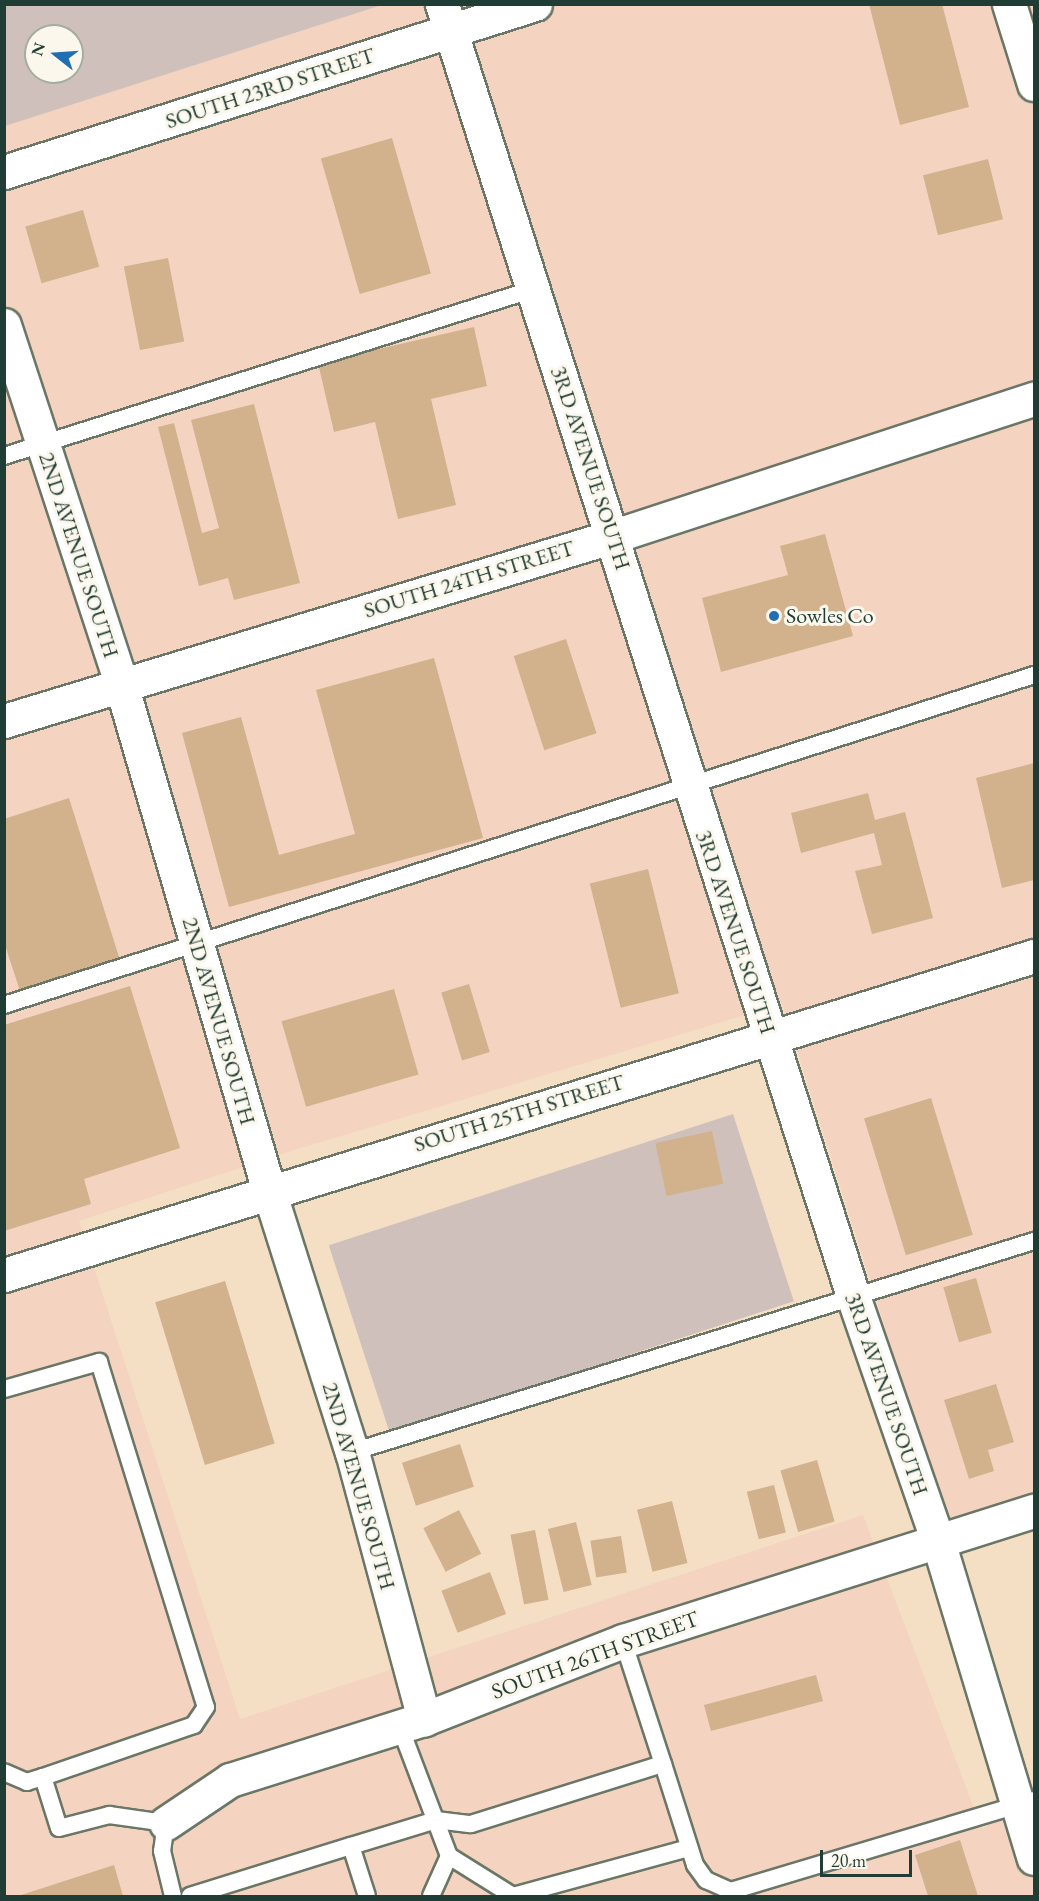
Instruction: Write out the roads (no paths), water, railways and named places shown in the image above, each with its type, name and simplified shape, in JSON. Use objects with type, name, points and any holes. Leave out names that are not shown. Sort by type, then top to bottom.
[{"type":"street","name":"SOUTH 23RD STREET","points":[[4,172],[446,18],[535,4]]},
{"type":"street","points":[[1009,4],[1035,84]]},
{"type":"street","name":"3RD AVENUE SOUTH","points":[[446,18],[614,536],[690,785],[854,1299],[1026,1803],[1035,1858]]},
{"type":"street","name":"2ND AVENUE SOUTH","points":[[4,325],[121,684],[269,1191],[352,1452],[412,1723]]},
{"type":"street","name":"SOUTH 24TH STREET","points":[[4,720],[614,536],[1035,399]]},
{"type":"street","name":"SOUTH 25TH STREET","points":[[4,1275],[769,1035],[1035,956]]},
{"type":"street","name":"SOUTH 26TH STREET","points":[[166,1823],[230,1780],[412,1723],[622,1641],[1035,1510]]},
{"type":"lane","points":[[4,456],[534,289]]},
{"type":"lane","points":[[4,1005],[1035,675]]},
{"type":"lane","points":[[352,1452],[854,1299],[1035,1241]]},
{"type":"lane","points":[[4,1389],[99,1362],[206,1707],[194,1725],[43,1777],[27,1782],[4,1772]]},
{"type":"lane","points":[[622,1641],[689,1848],[706,1880],[731,1891],[1026,1803]]},
{"type":"lane","points":[[412,1723],[435,1820],[449,1856],[513,1896],[689,1848]]},
{"type":"lane","points":[[190,1896],[435,1820],[471,1824],[663,1764]]},
{"type":"lane","points":[[43,1777],[59,1828],[109,1815],[166,1823],[162,1851],[173,1896]]},
{"type":"lane","points":[[351,1846],[367,1896]]},
{"type":"lane","points":[[431,1896],[449,1856]]},
{"type":"place","name":"Sowles Co","points":[[774,616]]}]
